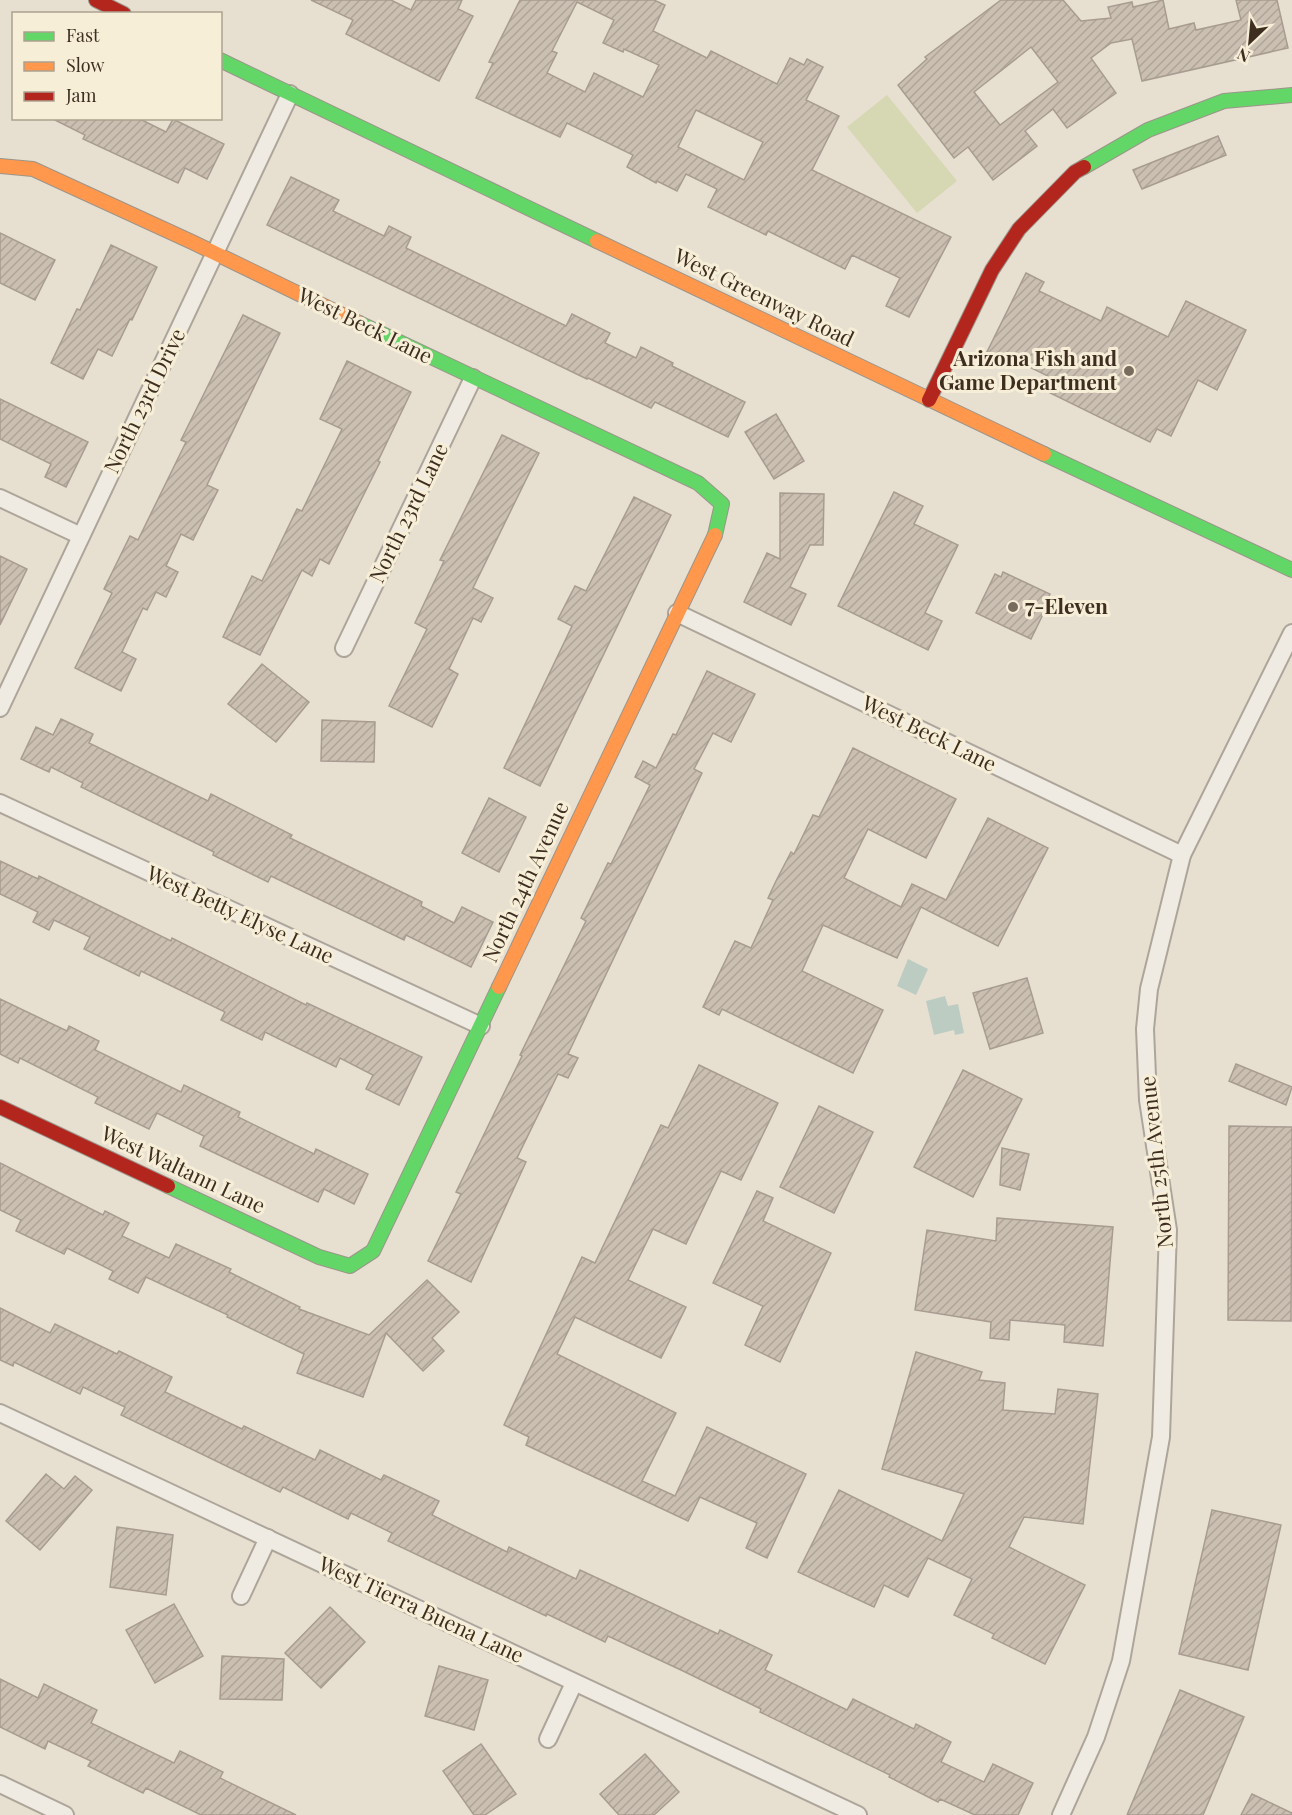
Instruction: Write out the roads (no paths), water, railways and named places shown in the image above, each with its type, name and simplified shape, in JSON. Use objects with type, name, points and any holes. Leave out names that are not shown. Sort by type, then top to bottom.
[{"type":"street","points":[[96,0],[120,12]]},
{"type":"street","name":"West Greenway Road","points":[[222,61],[929,400],[1292,570]]},
{"type":"street","name":"North 23rd Drive","points":[[0,708],[290,94]]},
{"type":"street","points":[[929,400],[992,270],[1019,229],[1075,172],[1148,130],[1224,101],[1292,95]]},
{"type":"street","name":"West Beck Lane","points":[[0,166],[33,169],[216,254],[698,483],[722,504]]},
{"type":"street","name":"North 23rd Lane","points":[[345,648],[473,378]]},
{"type":"street","points":[[0,498],[81,536]]},
{"type":"street","name":"North 24th Avenue","points":[[350,1266],[373,1251],[718,529],[722,504]]},
{"type":"street","name":"West Beck Lane","points":[[677,614],[1182,855]]},
{"type":"street","name":"North 25th Avenue","points":[[1062,1815],[1096,1737],[1121,1661],[1161,1437],[1168,1230],[1148,1100],[1145,1029],[1149,989],[1182,855],[1292,633]]},
{"type":"street","name":"West Betty Elyse Lane","points":[[0,803],[481,1026]]},
{"type":"street","name":"West Waltann Lane","points":[[0,1107],[319,1257],[350,1266]]},
{"type":"street","name":"West Tierra Buena Lane","points":[[0,1413],[858,1815]]},
{"type":"street","points":[[241,1596],[268,1538]]},
{"type":"street","points":[[548,1739],[574,1683]]},
{"type":"street","points":[[0,1784],[65,1815]]},
{"type":"place","name":"Arizona Fish and Game Department","points":[[1129,371]]},
{"type":"place","name":"7-Eleven","points":[[1013,607]]}]
